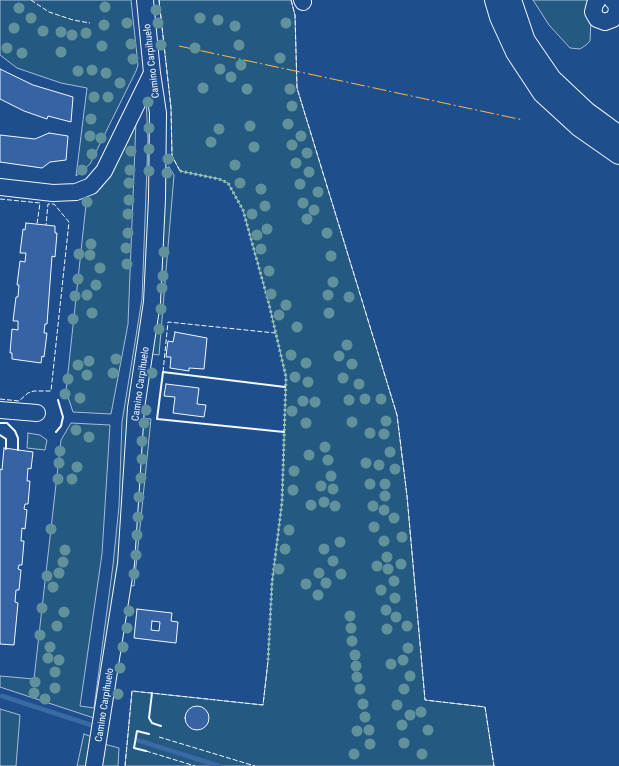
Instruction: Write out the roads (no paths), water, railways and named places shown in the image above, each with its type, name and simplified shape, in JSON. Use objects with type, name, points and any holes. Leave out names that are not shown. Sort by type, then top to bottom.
[{"type":"main road","points":[[495,0],[500,16],[516,52],[543,93],[579,126],[619,136]]},
{"type":"main road","points":[[511,0],[526,41],[538,62],[551,80],[619,154]]},
{"type":"street","name":"Camino Carpihuelo","points":[[94,766],[126,564],[136,408],[152,302],[157,198],[158,113],[152,73],[145,0]]},
{"type":"street","points":[[598,0],[595,4],[593,12],[597,19],[605,22],[613,19],[617,12],[616,4],[612,0]]},
{"type":"street","points":[[0,188],[52,193],[76,192],[91,186],[104,171],[152,73]]},
{"type":"street","points":[[0,410],[37,413]]},
{"type":"waterway","points":[[2,696],[94,726]]},
{"type":"waterway","points":[[137,740],[219,766]]}]
